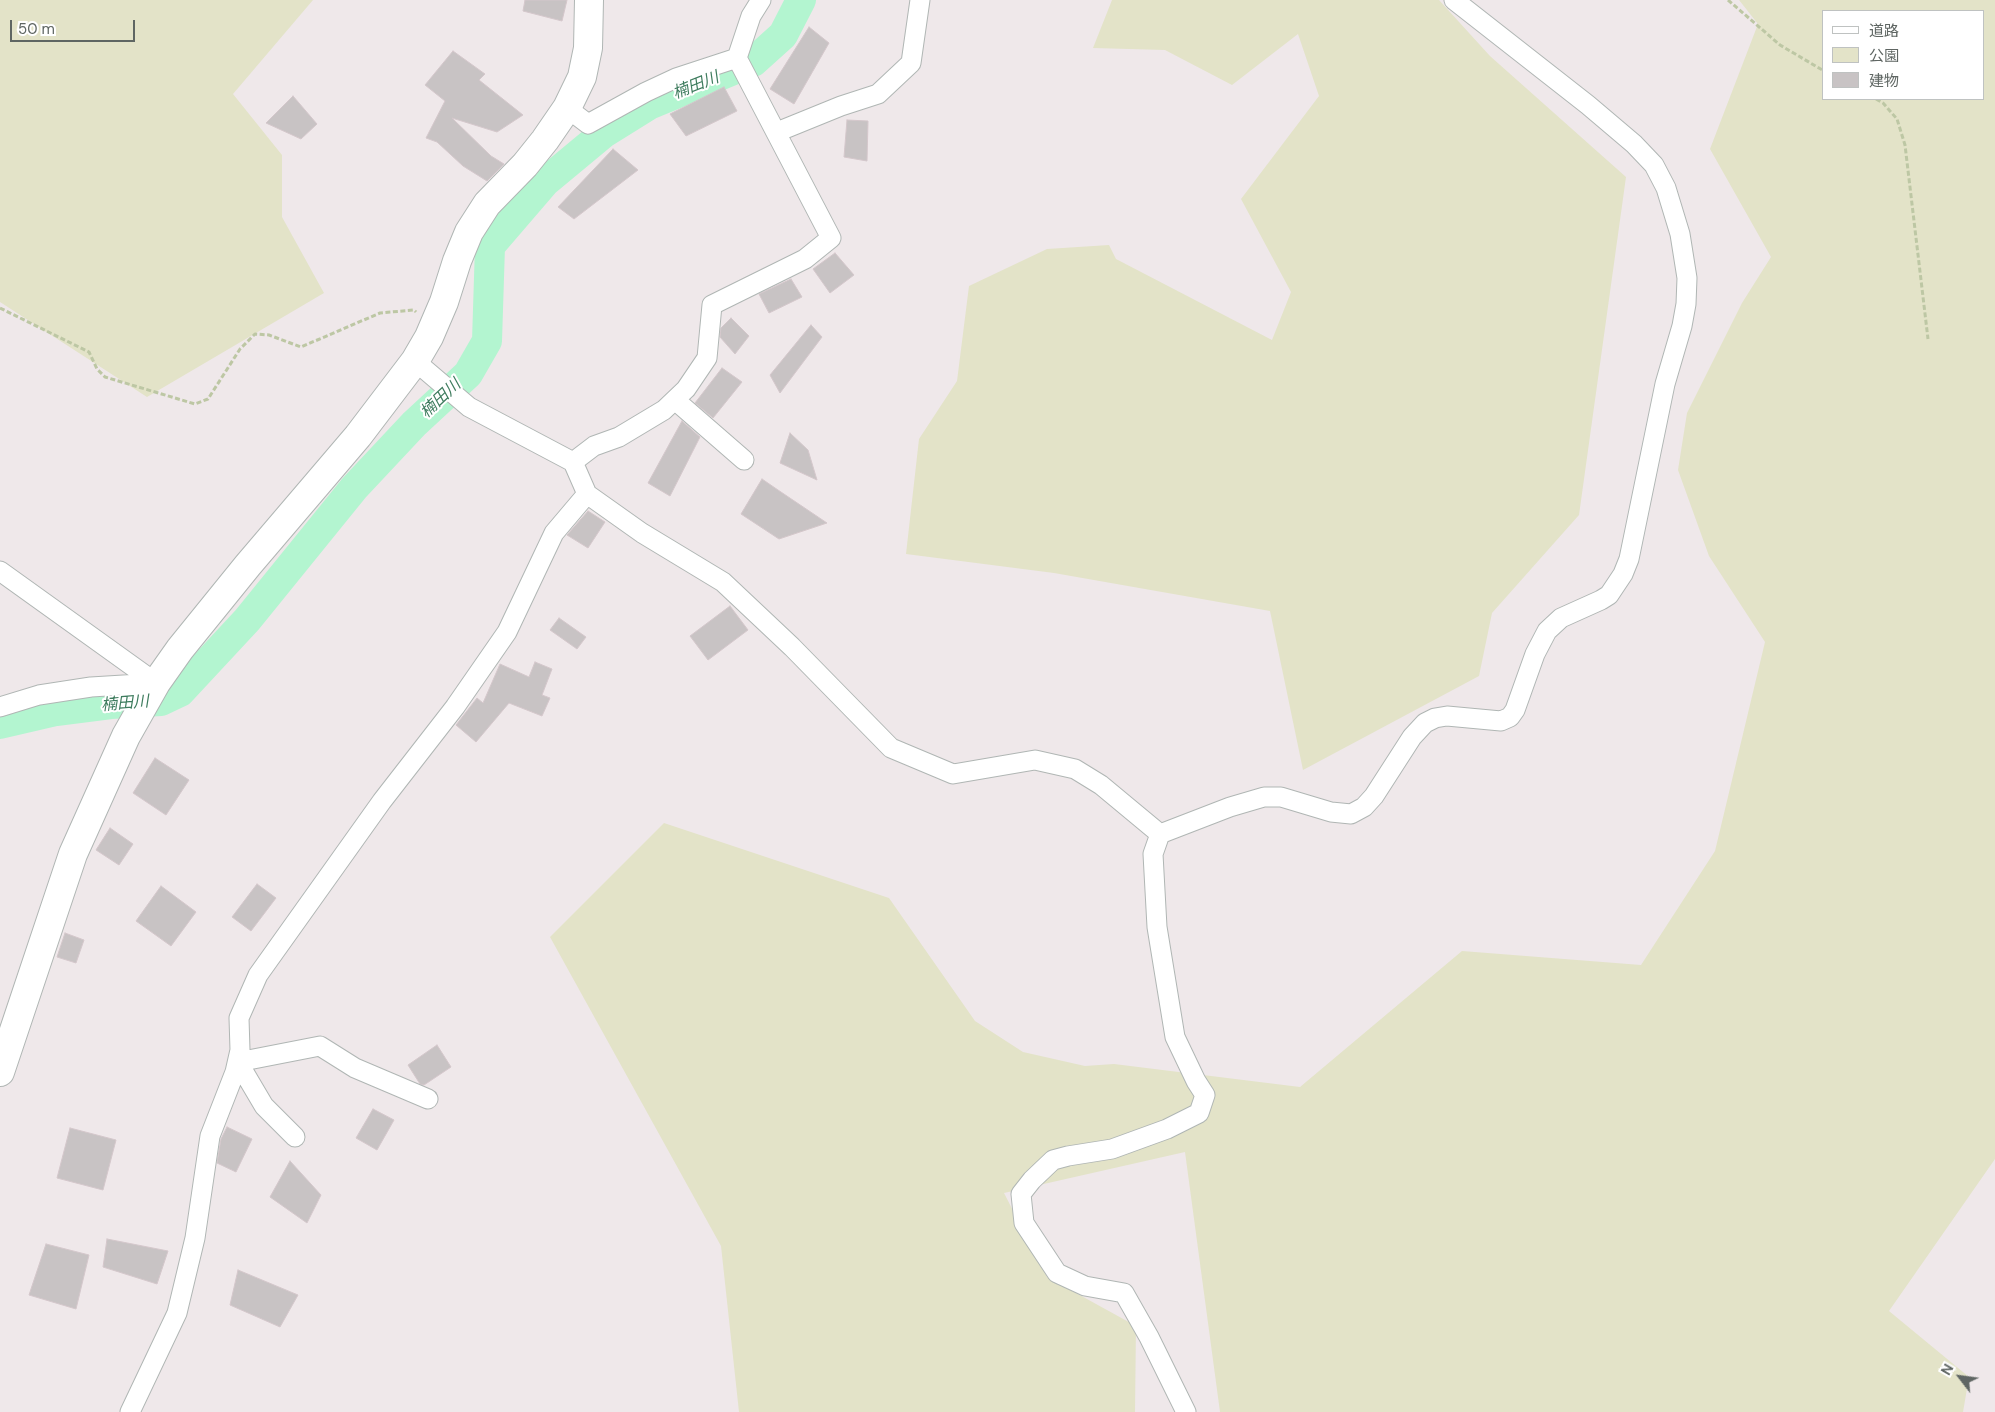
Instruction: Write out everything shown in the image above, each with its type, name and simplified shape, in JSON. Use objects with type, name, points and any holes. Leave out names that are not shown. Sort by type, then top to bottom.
[{"type":"street","points":[[0,1072],[73,854],[126,736],[156,683],[186,641],[358,436],[416,361],[429,337],[470,232],[487,204],[525,165],[545,140],[567,108],[582,77],[588,48],[589,0]]},
{"type":"street","points":[[573,462],[594,446],[619,437],[664,410],[686,390],[706,358],[712,305],[805,259],[831,238],[741,66],[751,16],[762,0]]},
{"type":"street","points":[[777,132],[841,106],[878,94],[911,63],[920,0]]},
{"type":"street","points":[[1186,1412],[1149,1337],[1124,1293],[1085,1286],[1057,1273],[1024,1223],[1021,1194],[1032,1180],[1053,1160],[1112,1149],[1166,1129],[1200,1113],[1205,1095],[1196,1081],[1175,1037],[1157,927],[1152,854],[1160,834],[1230,807],[1264,797],[1282,796],[1331,812],[1351,814],[1364,807],[1374,796],[1412,737],[1425,723],[1435,718],[1447,716],[1501,721],[1510,717],[1515,710],[1535,654],[1547,631],[1561,618],[1609,595],[1623,574],[1629,559],[1647,479],[1655,426],[1682,326],[1686,304],[1687,278],[1680,234],[1666,188],[1654,165],[1634,144],[1588,104],[1454,0]]},
{"type":"street","points":[[567,108],[588,124],[676,78],[741,66]]},
{"type":"street","points":[[416,361],[469,407],[573,462],[586,494],[642,533],[723,582],[792,647],[891,748],[953,774],[1035,760],[1076,769],[1101,785],[1160,834]]},
{"type":"street","points":[[675,400],[744,460]]},
{"type":"street","points":[[130,1412],[177,1313],[196,1238],[210,1136],[238,1062],[240,1050],[239,1018],[258,974],[382,801],[455,707],[506,632],[554,533],[586,494]]},
{"type":"street","points":[[0,571],[156,683]]},
{"type":"street","points":[[0,707],[39,695],[91,687],[156,683]]},
{"type":"street","points":[[238,1062],[320,1046],[355,1068],[428,1099]]},
{"type":"street","points":[[238,1062],[264,1106],[295,1137]]},
{"type":"path","points":[[1728,0],[1780,45],[1822,70]]},
{"type":"path","points":[[1878,100],[1883,103],[1897,119],[1905,145],[1928,339]]},
{"type":"path","points":[[0,308],[89,352],[97,369],[105,376],[195,404],[208,399],[240,349],[255,334],[269,335],[301,347],[380,313],[414,310],[429,337]]},
{"type":"green space","points":[[0,0],[313,0],[233,94],[282,155],[282,217],[324,293],[147,397],[0,302]]},
{"type":"green space","points":[[1112,0],[1439,0],[1490,56],[1626,177],[1579,515],[1492,613],[1479,676],[1303,770],[1270,611],[1054,573],[906,554],[919,439],[957,381],[969,286],[1047,249],[1109,245],[1116,259],[1272,340],[1291,292],[1241,199],[1319,96],[1298,34],[1232,85],[1165,50],[1093,48]]},
{"type":"green space","points":[[1739,0],[1995,0],[1995,1159],[1889,1311],[1969,1377],[1963,1412],[1220,1412],[1185,1152],[1004,1193],[1047,1277],[1136,1326],[1135,1412],[739,1412],[721,1246],[550,937],[664,823],[889,898],[975,1021],[1023,1052],[1085,1066],[1114,1064],[1300,1087],[1462,951],[1641,965],[1715,851],[1765,642],[1709,556],[1678,470],[1687,413],[1742,303],[1771,257],[1710,149],[1758,24]]},
{"type":"building","points":[[525,0],[567,0],[562,21],[523,11]]},
{"type":"building","points":[[809,27],[829,43],[794,104],[770,89]]},
{"type":"building","points":[[453,51],[485,74],[479,80],[523,115],[497,132],[452,118],[491,156],[504,164],[487,181],[463,166],[437,142],[426,138],[445,101],[425,85]]},
{"type":"building","points":[[724,87],[737,111],[686,136],[670,114]]},
{"type":"building","points":[[293,96],[317,124],[301,139],[266,123]]},
{"type":"building","points":[[847,120],[868,121],[867,161],[844,157]]},
{"type":"building","points":[[613,149],[638,170],[574,219],[558,207]]},
{"type":"building","points":[[835,253],[854,275],[830,293],[813,269]]},
{"type":"building","points":[[791,279],[802,297],[769,313],[759,294]]},
{"type":"building","points":[[731,318],[749,336],[735,354],[720,337],[721,328]]},
{"type":"building","points":[[811,325],[822,337],[780,393],[770,375]]},
{"type":"building","points":[[722,368],[742,382],[713,418],[695,403]]},
{"type":"building","points":[[682,421],[700,437],[670,496],[648,483]]},
{"type":"building","points":[[790,433],[808,450],[817,480],[780,463]]},
{"type":"building","points":[[762,479],[827,523],[779,539],[741,514]]},
{"type":"building","points":[[588,511],[605,522],[588,548],[567,535]]},
{"type":"building","points":[[730,606],[748,630],[708,660],[690,636]]},
{"type":"building","points":[[559,618],[586,637],[577,649],[550,630]]},
{"type":"building","points":[[535,662],[552,669],[542,695],[550,698],[542,716],[509,703],[476,742],[456,725],[477,698],[483,703],[500,664],[529,677]]},
{"type":"building","points":[[155,758],[189,780],[166,815],[133,793]]},
{"type":"building","points":[[110,828],[133,844],[119,865],[96,850]]},
{"type":"building","points":[[257,884],[276,898],[251,931],[232,917]]},
{"type":"building","points":[[161,886],[196,912],[171,946],[136,921]]},
{"type":"building","points":[[65,933],[84,940],[76,963],[57,957]]},
{"type":"building","points":[[437,1045],[451,1067],[424,1085],[420,1084],[408,1065]]},
{"type":"building","points":[[373,1109],[394,1120],[377,1150],[356,1138]]},
{"type":"building","points":[[227,1127],[252,1139],[236,1172],[217,1163],[221,1139]]},
{"type":"building","points":[[70,1128],[116,1140],[103,1190],[57,1178]]},
{"type":"building","points":[[290,1161],[321,1195],[307,1223],[270,1197]]},
{"type":"building","points":[[107,1239],[168,1251],[157,1284],[103,1267]]},
{"type":"building","points":[[46,1244],[89,1255],[76,1309],[29,1295]]},
{"type":"building","points":[[238,1270],[298,1295],[280,1327],[230,1305]]},
{"type":"waterway","name":"楠田川","points":[[0,724],[56,711],[111,704],[161,701],[180,692],[247,620],[354,488],[414,424],[468,374],[487,341],[490,246],[545,182],[604,133],[649,105],[753,62],[783,35],[801,0]]}]
